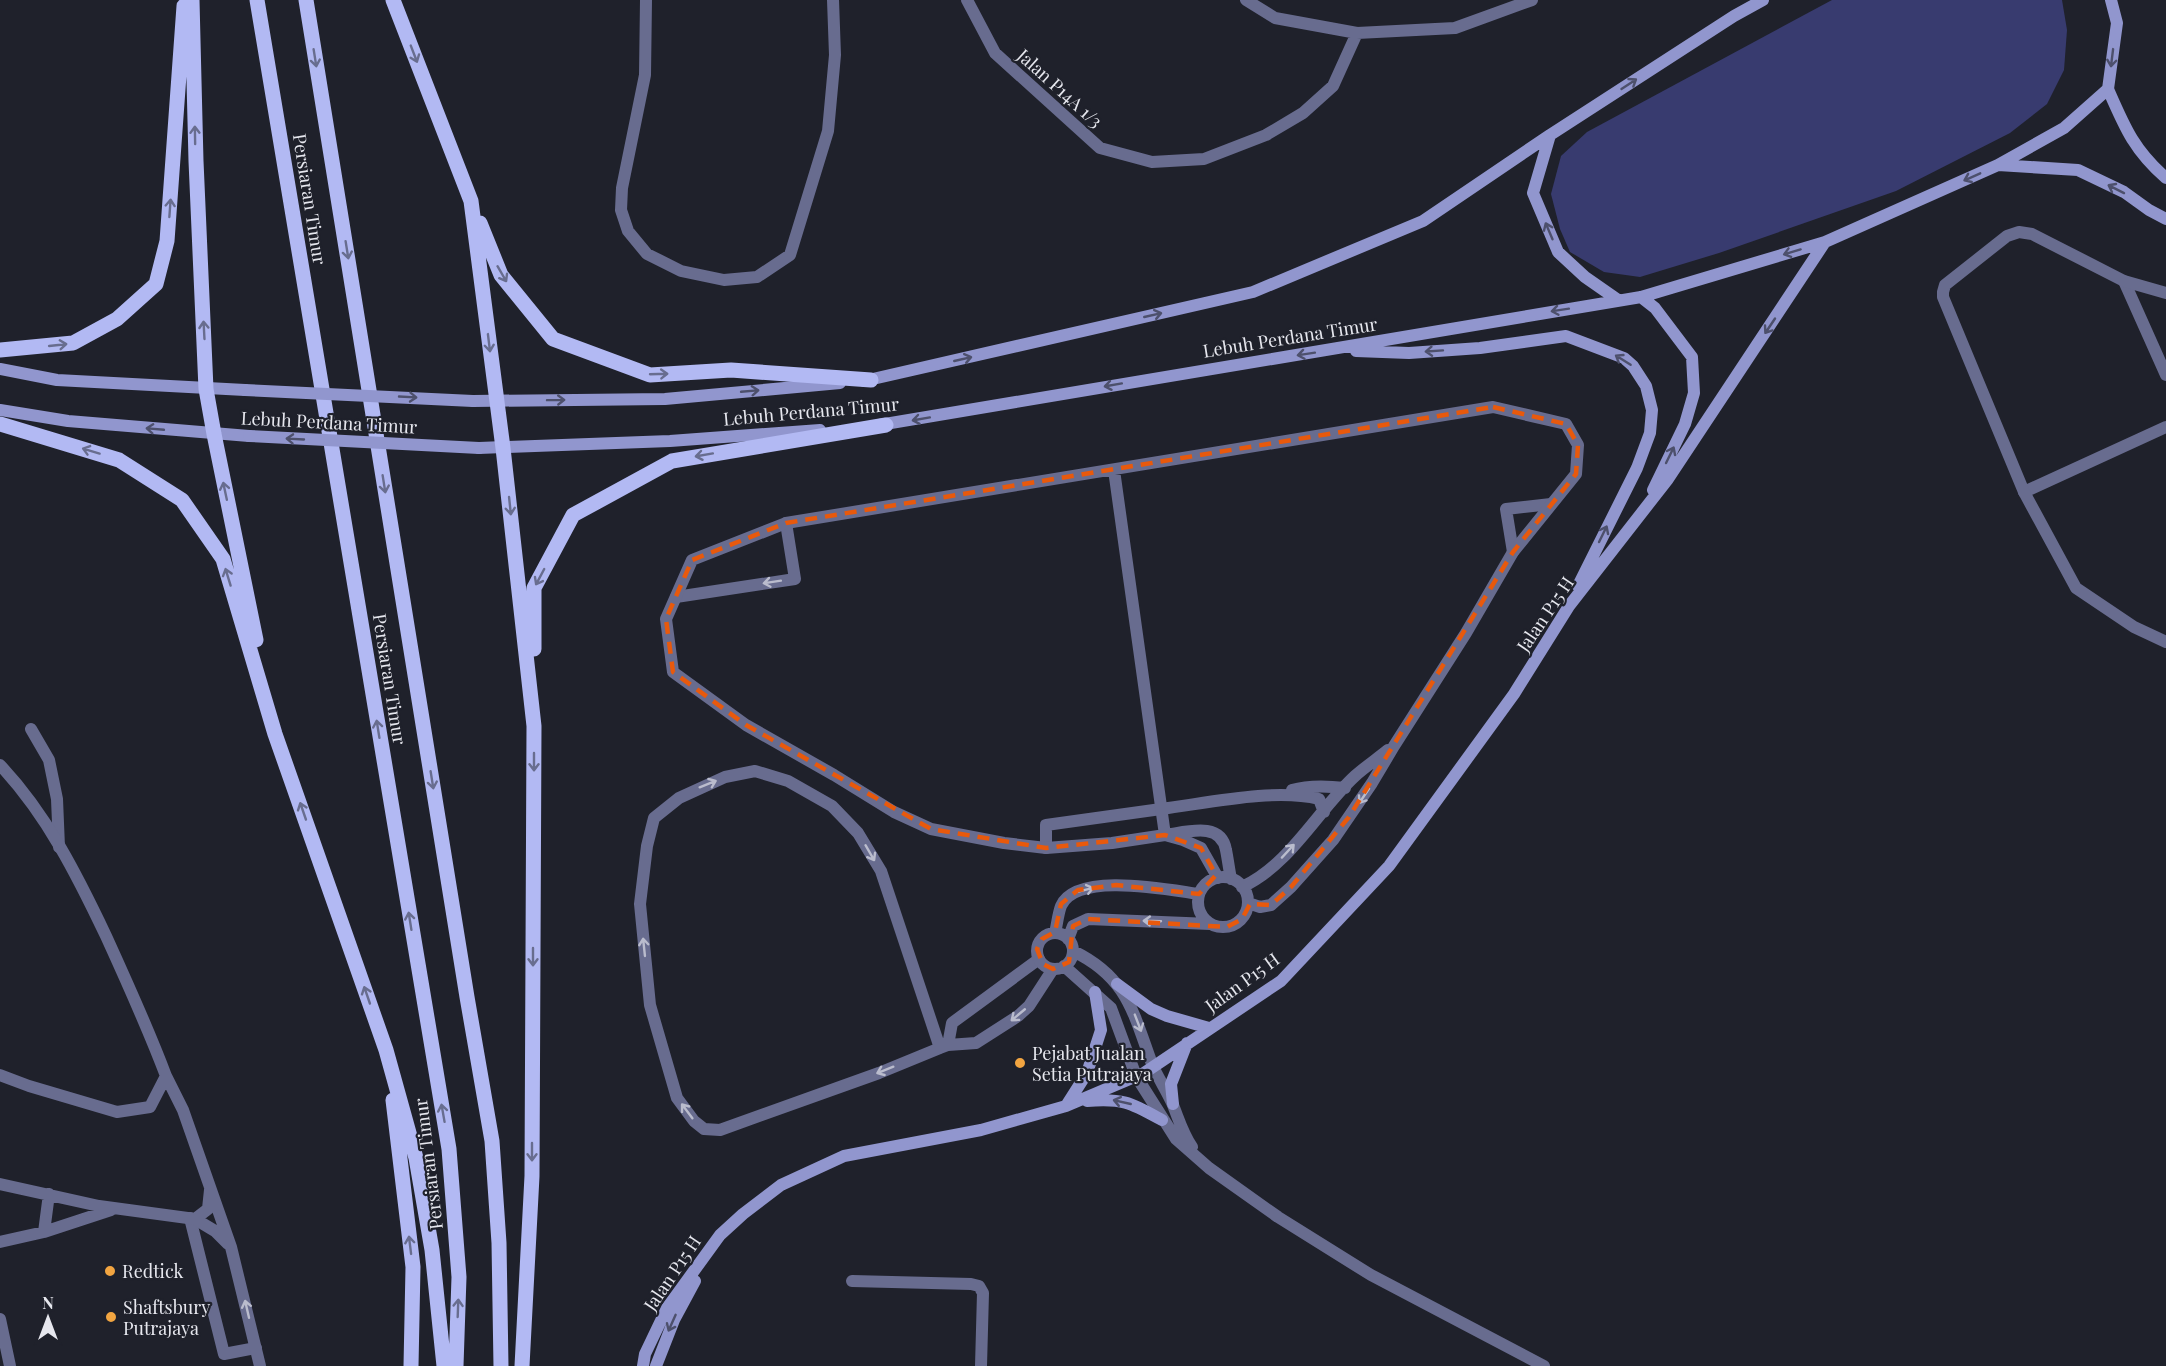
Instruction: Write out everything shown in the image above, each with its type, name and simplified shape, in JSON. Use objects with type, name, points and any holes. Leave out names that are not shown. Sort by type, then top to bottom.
[{"type":"main road","points":[[0,350],[73,344],[117,319],[156,284],[167,242],[184,0]]},
{"type":"main road","points":[[192,0],[196,161],[207,388],[214,434],[275,734]]},
{"type":"main road","name":"Persiaran Timur","points":[[257,0],[449,1149],[459,1276],[456,1366]]},
{"type":"main road","name":"Persiaran Timur","points":[[306,0],[492,1141],[499,1243],[501,1366]]},
{"type":"main road","points":[[393,0],[501,275],[553,339],[650,375],[731,370],[871,380]]},
{"type":"main road","points":[[1734,16],[1748,0]]},
{"type":"main road","points":[[1734,16],[1763,0]]},
{"type":"main road","points":[[2111,0],[2117,23],[2108,89],[2125,129],[2146,160],[2166,178]]},
{"type":"main road","name":"Lebuh Perdana Timur","points":[[0,369],[57,380],[473,401],[665,399],[871,380],[1253,292],[1423,221],[1550,135],[1734,16]]},
{"type":"main road","name":"Lebuh Perdana Timur","points":[[0,410],[68,421],[214,434],[479,448],[670,441],[886,425],[1169,375],[1334,350],[1641,297],[1826,242],[1998,165],[2064,128],[2108,89]]},
{"type":"main road","points":[[1550,135],[1533,193],[1558,252],[1585,277],[1618,300]]},
{"type":"main road","points":[[1998,165],[2078,170],[2124,192],[2166,219]]},
{"type":"main road","points":[[471,201],[503,448],[534,726]]},
{"type":"main road","name":"Jalan P15 H","points":[[643,1366],[645,1354],[667,1308],[720,1235],[781,1185],[844,1156],[981,1130],[1072,1104],[1136,1076],[1153,1066],[1281,981],[1389,866],[1514,694],[1569,606],[1668,479],[1826,242]]},
{"type":"main road","name":"Jalan P15 H","points":[[1641,297],[1655,308],[1692,357],[1694,393],[1685,424],[1644,508]]},
{"type":"main road","points":[[1334,350],[1409,353],[1480,348],[1566,336],[1623,358],[1633,366],[1646,386],[1652,410],[1650,433],[1636,468],[1569,606]]},
{"type":"main road","points":[[0,424],[119,460],[182,500],[223,560],[275,734],[386,1050],[416,1158],[432,1250],[444,1366]]},
{"type":"main road","points":[[522,1366],[532,1176],[534,588],[573,515],[672,461],[886,425]]},
{"type":"main road","points":[[1117,984],[1159,1012],[1209,1028]]},
{"type":"main road","points":[[1072,1104],[1087,1073],[1101,1030],[1095,992]]},
{"type":"main road","points":[[1173,1104],[1171,1084],[1187,1042]]},
{"type":"main road","points":[[386,1050],[413,1267],[411,1366]]},
{"type":"main road","points":[[1072,1104],[1110,1099],[1127,1102],[1162,1120]]},
{"type":"main road","name":"Jalan P15 H","points":[[656,1366],[674,1320],[720,1235]]},
{"type":"main road","points":[[661,1349],[663,1366]]},
{"type":"street","points":[[646,0],[645,75],[622,188],[621,210],[628,231],[647,254],[681,272],[724,280],[757,277],[790,255],[828,131],[835,55],[833,0]]},
{"type":"street","name":"Jalan P14A 1/3","points":[[967,0],[995,53],[1100,148],[1152,162],[1204,159],[1266,135],[1303,112],[1333,86],[1357,33]]},
{"type":"street","points":[[1246,0],[1275,18],[1357,33],[1455,28],[1532,0]]},
{"type":"street","points":[[2166,293],[2124,281],[2032,234],[2019,232],[2007,236],[1946,285],[1943,291],[1943,297],[2024,492],[2076,588],[2134,627],[2166,642]]},
{"type":"street","points":[[2124,281],[2166,375]]},
{"type":"street","points":[[1231,879],[1226,849],[1221,837],[1213,831],[1195,831],[1112,843],[1046,848],[1004,843],[931,829],[894,812],[746,725],[673,672],[666,620],[693,560],[786,523],[1493,407],[1566,424],[1578,446],[1576,474],[1513,552],[1466,633],[1372,783],[1333,840],[1291,887],[1271,905],[1260,907],[1248,903]]},
{"type":"street","points":[[2024,492],[2166,427]]},
{"type":"street","points":[[1114,470],[1166,835]]},
{"type":"street","points":[[1513,552],[1506,509],[1551,504]]},
{"type":"street","points":[[676,597],[795,579],[786,523]]},
{"type":"street","points":[[31,729],[49,760],[57,799],[60,847]]},
{"type":"street","points":[[1242,886],[1253,882],[1276,864],[1354,777],[1394,746]]},
{"type":"street","points":[[0,765],[40,813],[78,878],[144,1018],[166,1076],[183,1110],[210,1183],[231,1247],[260,1366]]},
{"type":"street","points":[[944,1047],[881,871],[858,833],[832,806],[788,781],[755,771],[725,777],[701,787],[678,798],[654,818],[646,846],[640,903],[650,1005],[677,1098],[694,1121],[704,1128],[720,1130],[944,1047],[976,1043],[1018,1016],[1058,967],[1068,962],[1072,951],[1068,939],[1073,926],[1088,919],[1210,924],[1227,927],[1242,919],[1248,903],[1242,886],[1231,879],[1218,878],[1203,886],[1197,903],[1199,911],[1210,924]]},
{"type":"street","points":[[1046,848],[1046,825],[1280,794],[1300,788],[1331,786],[1345,788]]},
{"type":"street","points":[[1280,794],[1304,795],[1319,799],[1324,812]]},
{"type":"street","points":[[1166,835],[1201,848],[1218,878]]},
{"type":"street","points":[[1055,933],[1061,904],[1078,890],[1116,885],[1144,886],[1199,894]]},
{"type":"street","points":[[1068,939],[1055,933],[1046,936],[1039,943],[1037,954],[1039,959],[1043,964],[1058,967],[1095,992],[1111,1008],[1136,1076],[1162,1120],[1176,1139],[1202,1160]]},
{"type":"street","points":[[1072,951],[1090,960],[1110,975],[1117,984],[1137,1018],[1153,1066],[1173,1104],[1184,1135],[1209,1168],[1278,1217],[1371,1275],[1544,1366]]},
{"type":"street","points":[[944,1047],[952,1023],[1039,959]]},
{"type":"street","points":[[0,1075],[117,1112],[150,1107],[166,1076]]},
{"type":"street","points":[[0,1179],[19,1187]]},
{"type":"street","points":[[193,1219],[208,1209],[210,1183]]},
{"type":"street","points":[[0,1184],[115,1209],[193,1219],[216,1230],[231,1247]]},
{"type":"street","points":[[44,1232],[49,1194]]},
{"type":"street","points":[[0,1242],[44,1232],[115,1209]]},
{"type":"street","points":[[193,1219],[224,1354],[256,1348]]},
{"type":"street","points":[[852,1281],[979,1286],[983,1293],[981,1366]]},
{"type":"street","points":[[0,1319],[10,1366]]},
{"type":"highlighted area","points":[[1493,407],[1566,424],[1578,445],[1576,474],[1513,552],[1349,817],[1291,887],[1271,905],[1250,904],[1242,919],[1227,927],[1088,919],[1073,926],[1069,962],[1053,969],[1043,964],[1037,949],[1042,939],[1055,932],[1061,904],[1078,890],[1116,885],[1199,894],[1216,875],[1201,848],[1165,835],[1046,848],[931,829],[746,725],[673,672],[666,619],[692,560],[786,523]]},
{"type":"shaded area","points":[[1832,0],[2062,0],[2067,30],[2064,70],[2047,104],[2010,133],[1896,191],[1719,253],[1640,277],[1604,272],[1570,252],[1560,229],[1551,194],[1561,156],[1587,132]]},
{"type":"place","name":"Pejabat Jualan Setia Putrajaya","points":[[1020,1063]]},
{"type":"place","name":"Redtick","points":[[110,1271]]},
{"type":"place","name":"Shaftsbury Putrajaya","points":[[111,1317]]}]
